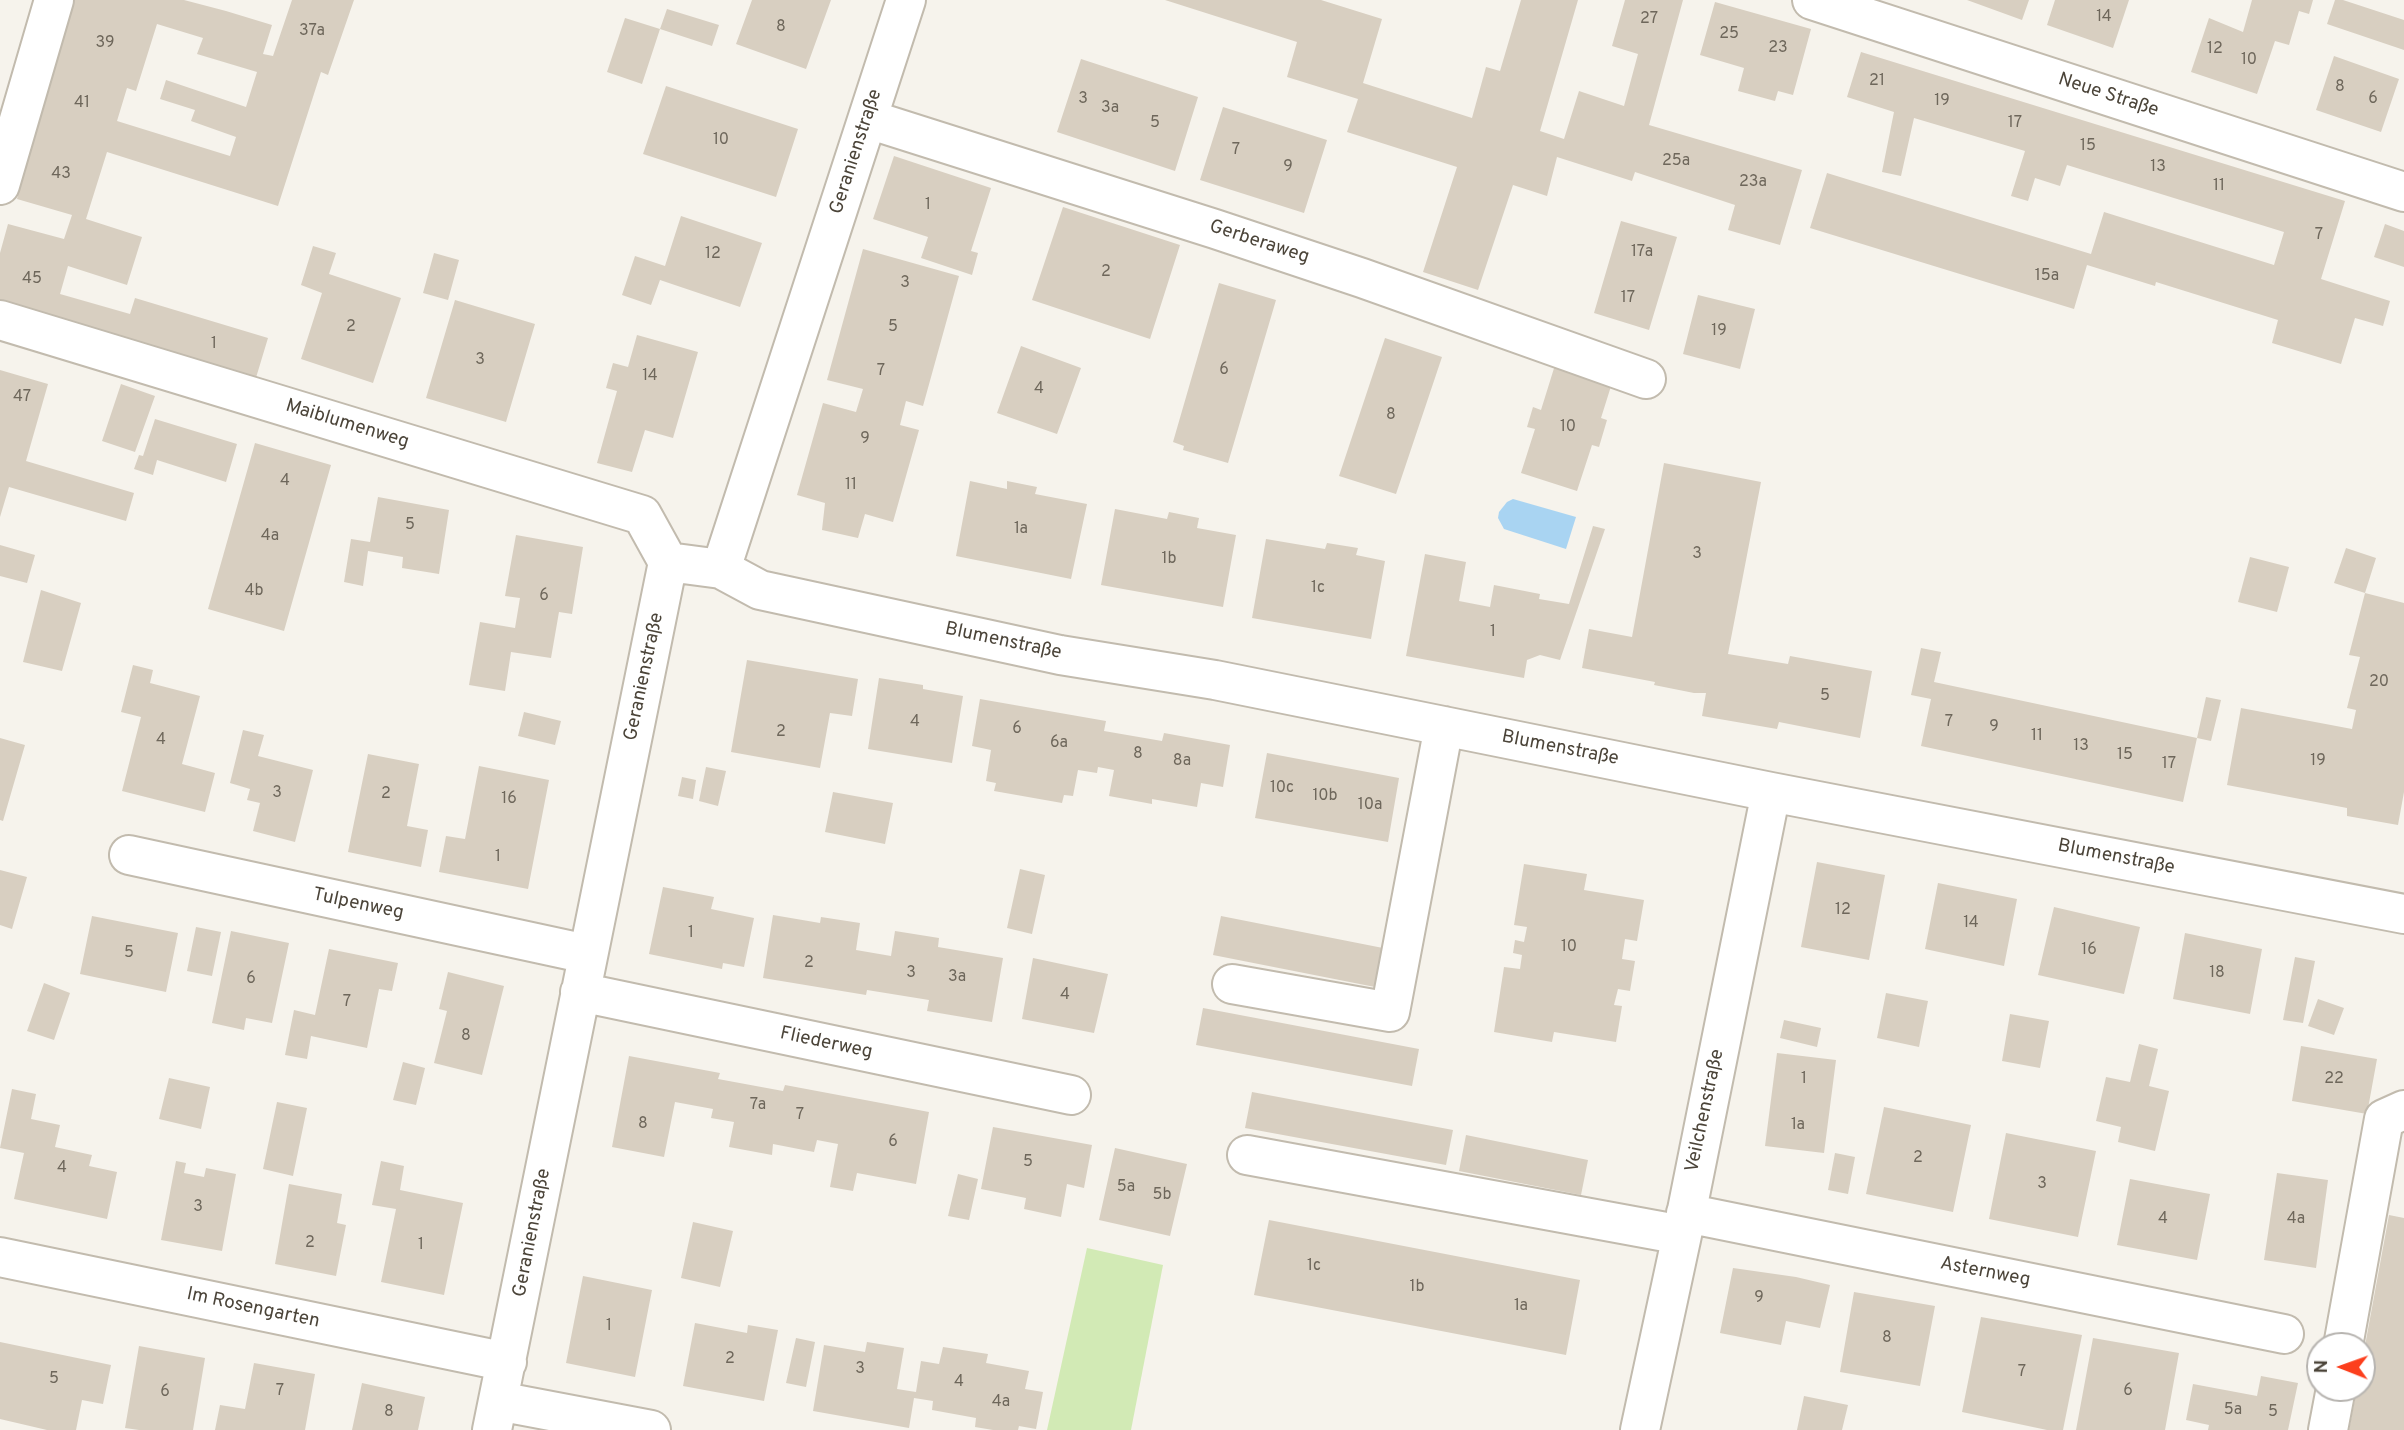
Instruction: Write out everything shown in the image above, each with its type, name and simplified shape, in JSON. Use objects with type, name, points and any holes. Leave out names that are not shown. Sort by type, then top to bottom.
[{"type":"street","points":[[0,185],[54,0]]},
{"type":"street","name":"Geranienstraße","points":[[721,569],[906,0]]},
{"type":"street","name":"Neue Straße","points":[[1812,0],[2404,192]]},
{"type":"street","name":"Gerberaweg","points":[[868,119],[1240,237],[1646,379]]},
{"type":"street","name":"Maiblumenweg","points":[[0,320],[642,515],[668,562]]},
{"type":"street","points":[[668,562],[721,569]]},
{"type":"street","name":"Geranienstraße","points":[[495,1416],[668,562]]},
{"type":"street","name":"Blumenstraße","points":[[721,569],[760,590],[1060,655],[1215,680],[1772,792],[2404,914]]},
{"type":"street","points":[[1233,984],[1390,1012],[1444,726]]},
{"type":"street","name":"Veilchenstraße","points":[[1640,1430],[1772,792]]},
{"type":"street","name":"Tulpenweg","points":[[129,855],[587,954]]},
{"type":"street","name":"Fliederweg","points":[[580,992],[1071,1095]]},
{"type":"street","points":[[2346,1332],[2384,1119],[2404,1110]]},
{"type":"street","name":"Asternweg","points":[[1247,1155],[1684,1224],[2284,1334]]},
{"type":"street","name":"Im Rosengarten","points":[[0,1257],[507,1362]]},
{"type":"street","points":[[2328,1430],[2333,1402]]},
{"type":"street","points":[[495,1416],[651,1430]]},
{"type":"green space","points":[[1087,1248],[1163,1265],[1131,1430],[1047,1430]]},
{"type":"water","points":[[1513,499],[1576,517],[1566,549],[1504,529],[1498,518],[1499,512]]},
{"type":"building","points":[[73,0],[184,0],[226,11],[272,25],[263,54],[273,56],[292,0],[354,0],[328,75],[321,72],[278,206],[107,152],[86,219],[142,237],[127,285],[68,266],[60,294],[130,314],[135,298],[268,338],[255,381],[0,303],[0,253],[8,224],[64,239],[72,215],[17,199],[34,129]],"holes":[[[157,24],[203,38],[197,54],[257,72],[246,107],[166,80],[160,99],[195,110],[191,121],[236,137],[230,156],[117,121],[127,88],[136,91]]]},
{"type":"building","points":[[752,0],[831,0],[806,69],[736,44]]},
{"type":"building","points":[[1165,0],[1321,0],[1382,19],[1363,83],[1472,118],[1486,67],[1500,71],[1521,0],[1578,0],[1540,131],[1564,139],[1579,91],[1624,106],[1638,54],[1612,46],[1625,0],[1683,0],[1649,125],[1802,170],[1780,245],[1728,230],[1735,205],[1635,172],[1632,181],[1557,157],[1547,196],[1513,185],[1478,290],[1423,272],[1457,167],[1347,132],[1358,99],[1287,77],[1297,42]]},
{"type":"building","points":[[1967,0],[2029,0],[2022,20]]},
{"type":"building","points":[[2055,0],[2129,0],[2113,48],[2047,25]]},
{"type":"building","points":[[2252,0],[2313,0],[2309,14],[2299,11],[2289,45],[2275,41],[2257,94],[2191,72],[2209,18],[2243,32]]},
{"type":"building","points":[[2335,0],[2343,0],[2404,20],[2404,50],[2327,24]]},
{"type":"building","points":[[1715,2],[1811,29],[1793,95],[1778,91],[1775,101],[1738,91],[1744,68],[1700,55]]},
{"type":"building","points":[[667,9],[719,25],[712,46],[660,29]]},
{"type":"building","points":[[625,18],[660,29],[642,84],[607,72]]},
{"type":"building","points":[[1861,52],[2345,201],[2321,279],[2390,301],[2383,326],[2355,318],[2341,364],[2272,343],[2278,320],[2156,282],[2155,286],[2087,265],[2074,309],[1810,228],[1827,173],[2091,254],[2104,212],[2274,265],[2284,232],[2067,165],[2060,186],[2035,178],[2028,201],[2011,196],[2025,151],[1914,118],[1901,176],[1882,172],[1894,112],[1847,97]]},
{"type":"building","points":[[2334,56],[2399,79],[2381,132],[2316,110]]},
{"type":"building","points":[[1081,59],[1198,97],[1175,171],[1057,132]]},
{"type":"building","points":[[666,86],[798,129],[776,197],[643,154]]},
{"type":"building","points":[[1223,107],[1327,140],[1304,213],[1200,180]]},
{"type":"building","points":[[894,156],[991,188],[971,251],[978,253],[972,275],[921,258],[928,237],[873,219]]},
{"type":"building","points":[[1063,207],[1180,245],[1150,339],[1032,300]]},
{"type":"building","points":[[681,216],[762,243],[740,307],[660,280],[651,305],[622,295],[635,256],[665,266]]},
{"type":"building","points":[[1621,221],[1677,237],[1649,330],[1594,313]]},
{"type":"building","points":[[2385,224],[2404,231],[2404,267],[2374,257]]},
{"type":"building","points":[[313,246],[336,253],[329,274],[401,298],[373,383],[301,359],[322,293],[301,285]]},
{"type":"building","points":[[863,249],[959,276],[923,406],[906,401],[900,425],[919,430],[893,522],[865,514],[858,538],[822,530],[825,503],[797,495],[823,403],[856,412],[863,389],[827,380]]},
{"type":"building","points":[[434,253],[459,260],[448,300],[423,293]]},
{"type":"building","points":[[1219,283],[1276,300],[1228,463],[1183,450],[1184,446],[1173,442]]},
{"type":"building","points":[[1698,295],[1755,309],[1740,369],[1683,354]]},
{"type":"building","points":[[455,300],[535,324],[506,422],[426,398]]},
{"type":"building","points":[[637,335],[698,352],[673,438],[645,430],[632,472],[597,463],[617,391],[606,388],[613,363],[628,367]]},
{"type":"building","points":[[1385,338],[1442,357],[1396,494],[1339,476]]},
{"type":"building","points":[[1021,346],[1081,368],[1057,434],[997,413]]},
{"type":"building","points":[[1555,365],[1612,383],[1601,418],[1607,420],[1599,447],[1592,445],[1577,491],[1521,473],[1535,429],[1527,427],[1533,407],[1541,410]]},
{"type":"building","points":[[0,370],[48,384],[26,461],[134,493],[126,521],[9,487],[0,517]]},
{"type":"building","points":[[121,384],[155,396],[135,452],[102,441]]},
{"type":"building","points":[[155,419],[237,444],[226,482],[157,460],[153,475],[134,469],[139,455],[143,456]]},
{"type":"building","points":[[255,443],[331,465],[284,631],[208,609]]},
{"type":"building","points":[[1664,463],[1761,482],[1728,654],[1788,664],[1790,656],[1872,671],[1860,738],[1779,722],[1777,729],[1702,716],[1706,693],[1654,685],[1655,682],[1582,668],[1589,629],[1632,637]]},
{"type":"building","points":[[970,481],[1007,489],[1007,481],[1037,487],[1035,494],[1087,504],[1071,579],[956,556]]},
{"type":"building","points":[[378,497],[449,510],[439,574],[402,568],[403,557],[368,551],[363,586],[344,582],[351,539],[370,542]]},
{"type":"building","points":[[1115,509],[1167,519],[1169,512],[1199,518],[1197,528],[1236,535],[1223,607],[1101,585]]},
{"type":"building","points":[[1593,526],[1605,529],[1560,660],[1540,655],[1527,660],[1524,678],[1406,656],[1425,554],[1466,562],[1459,601],[1490,607],[1494,585],[1540,594],[1539,599],[1569,604]]},
{"type":"building","points":[[516,535],[583,547],[572,614],[559,612],[551,658],[511,652],[505,691],[469,685],[480,622],[515,628],[520,598],[505,596]]},
{"type":"building","points":[[1266,539],[1325,549],[1327,543],[1358,548],[1356,555],[1385,561],[1371,639],[1252,618]]},
{"type":"building","points":[[0,545],[35,555],[27,583],[0,576]]},
{"type":"building","points":[[2346,548],[2376,558],[2365,593],[2334,583]]},
{"type":"building","points":[[2250,557],[2289,567],[2277,612],[2238,602]]},
{"type":"building","points":[[41,590],[81,603],[62,671],[23,662]]},
{"type":"building","points":[[2365,593],[2404,603],[2404,792],[2398,825],[2347,816],[2347,808],[2227,785],[2241,708],[2352,729],[2356,710],[2347,708],[2360,657],[2349,655]]},
{"type":"building","points":[[1921,648],[1941,652],[1934,682],[2197,738],[2183,802],[1921,746],[1931,699],[1911,695]]},
{"type":"building","points":[[747,660],[858,679],[852,716],[830,713],[820,768],[731,752]]},
{"type":"building","points":[[133,665],[153,670],[150,683],[200,696],[182,764],[215,773],[205,812],[122,791],[141,717],[121,712]]},
{"type":"building","points":[[879,678],[923,685],[923,689],[963,696],[952,763],[868,749]]},
{"type":"building","points":[[2206,697],[2221,700],[2211,741],[2197,738]]},
{"type":"building","points":[[980,699],[1106,721],[1104,731],[1162,741],[1164,733],[1230,745],[1223,787],[1201,783],[1197,807],[1152,799],[1152,804],[1109,796],[1114,770],[1098,767],[1097,773],[1078,770],[1073,796],[1064,795],[1062,803],[994,791],[996,783],[986,781],[991,750],[972,746]]},
{"type":"building","points":[[524,712],[561,721],[555,745],[518,736]]},
{"type":"building","points":[[243,730],[264,735],[258,756],[313,770],[295,842],[253,831],[260,803],[247,800],[250,789],[230,783]]},
{"type":"building","points":[[0,738],[25,745],[3,821],[0,820]]},
{"type":"building","points":[[1267,753],[1399,778],[1388,842],[1255,818]]},
{"type":"building","points":[[368,754],[419,764],[407,826],[428,830],[421,867],[348,852]]},
{"type":"building","points":[[479,766],[549,780],[528,889],[439,872],[446,836],[465,839]]},
{"type":"building","points":[[706,767],[726,771],[718,806],[699,801]]},
{"type":"building","points":[[682,777],[696,780],[693,799],[678,796]]},
{"type":"building","points":[[833,792],[893,803],[885,844],[825,832]]},
{"type":"building","points":[[1817,862],[1885,875],[1869,960],[1801,947]]},
{"type":"building","points":[[1524,864],[1587,874],[1584,890],[1644,900],[1637,941],[1625,939],[1622,959],[1635,961],[1630,991],[1618,989],[1614,1005],[1622,1006],[1616,1042],[1554,1032],[1552,1042],[1494,1032],[1504,967],[1520,969],[1522,955],[1513,953],[1515,940],[1524,942],[1527,927],[1514,925]]},
{"type":"building","points":[[1020,869],[1045,875],[1032,934],[1007,928]]},
{"type":"building","points":[[0,870],[27,877],[12,929],[0,925]]},
{"type":"building","points":[[1938,883],[2017,899],[2004,966],[1925,949]]},
{"type":"building","points":[[663,887],[714,897],[711,909],[754,918],[744,967],[723,963],[722,969],[649,954]]},
{"type":"building","points":[[2054,907],[2140,927],[2124,994],[2038,975]]},
{"type":"building","points":[[773,915],[820,923],[821,917],[860,923],[856,950],[891,956],[895,931],[939,938],[938,947],[1003,958],[992,1022],[927,1011],[929,1000],[867,990],[866,995],[763,978]]},
{"type":"building","points":[[92,916],[178,933],[166,992],[80,974]]},
{"type":"building","points":[[1221,916],[1388,949],[1380,988],[1213,955]]},
{"type":"building","points":[[196,927],[221,932],[212,976],[187,971]]},
{"type":"building","points":[[231,931],[289,943],[272,1023],[246,1018],[244,1030],[212,1023]]},
{"type":"building","points":[[2185,933],[2262,949],[2250,1014],[2173,999]]},
{"type":"building","points":[[329,949],[398,963],[392,991],[379,989],[367,1048],[311,1036],[307,1059],[285,1055],[294,1010],[315,1015]]},
{"type":"building","points":[[2295,957],[2315,961],[2303,1023],[2283,1020]]},
{"type":"building","points":[[1033,958],[1108,974],[1094,1033],[1022,1019]]},
{"type":"building","points":[[448,972],[504,986],[482,1075],[434,1063],[447,1011],[439,1009]]},
{"type":"building","points":[[44,983],[70,993],[54,1040],[27,1031]]},
{"type":"building","points":[[1886,993],[1928,1001],[1919,1047],[1877,1038]]},
{"type":"building","points":[[2318,999],[2344,1008],[2334,1035],[2308,1026]]},
{"type":"building","points":[[1203,1008],[1419,1049],[1412,1086],[1196,1045]]},
{"type":"building","points":[[2010,1014],[2049,1021],[2040,1068],[2002,1061]]},
{"type":"building","points":[[1784,1020],[1821,1028],[1817,1047],[1780,1038]]},
{"type":"building","points":[[2139,1044],[2158,1049],[2149,1086],[2169,1091],[2155,1151],[2118,1142],[2121,1127],[2096,1121],[2106,1077],[2130,1082]]},
{"type":"building","points":[[2301,1046],[2377,1059],[2367,1114],[2292,1101]]},
{"type":"building","points":[[1777,1053],[1836,1060],[1824,1153],[1765,1146]]},
{"type":"building","points":[[629,1056],[720,1073],[718,1079],[783,1091],[785,1085],[929,1112],[916,1184],[857,1173],[853,1191],[830,1187],[838,1144],[817,1140],[814,1152],[773,1144],[772,1155],[729,1147],[734,1122],[711,1118],[713,1109],[675,1102],[664,1157],[612,1147]]},
{"type":"building","points":[[403,1062],[425,1068],[416,1105],[393,1100]]},
{"type":"building","points":[[169,1078],[210,1087],[201,1129],[159,1119]]},
{"type":"building","points":[[12,1089],[36,1094],[31,1119],[60,1125],[55,1147],[92,1155],[89,1166],[117,1172],[107,1219],[14,1199],[24,1153],[0,1148]]},
{"type":"building","points":[[1252,1092],[1453,1130],[1446,1165],[1245,1128]]},
{"type":"building","points":[[277,1102],[307,1108],[293,1176],[263,1169]]},
{"type":"building","points":[[1884,1107],[1971,1125],[1953,1212],[1866,1194]]},
{"type":"building","points":[[993,1127],[1092,1145],[1084,1188],[1067,1184],[1061,1217],[1024,1209],[1026,1198],[981,1189]]},
{"type":"building","points":[[2006,1133],[2096,1151],[2078,1237],[1989,1219]]},
{"type":"building","points":[[1466,1135],[1588,1160],[1581,1195],[1459,1171]]},
{"type":"building","points":[[1115,1148],[1187,1164],[1170,1236],[1099,1220]]},
{"type":"building","points":[[1835,1153],[1855,1157],[1848,1194],[1828,1190]]},
{"type":"building","points":[[176,1161],[186,1163],[184,1173],[204,1177],[206,1168],[236,1174],[222,1251],[161,1240]]},
{"type":"building","points":[[381,1161],[404,1166],[400,1190],[463,1203],[444,1295],[381,1282],[396,1209],[372,1205]]},
{"type":"building","points":[[2277,1173],[2328,1180],[2316,1268],[2264,1260]]},
{"type":"building","points":[[958,1174],[978,1179],[969,1220],[948,1216]]},
{"type":"building","points":[[2130,1179],[2210,1194],[2197,1260],[2117,1245]]},
{"type":"building","points":[[289,1184],[342,1194],[337,1223],[346,1225],[336,1276],[275,1264]]},
{"type":"building","points":[[2389,1215],[2404,1218],[2404,1430],[2349,1430],[2354,1402],[2376,1402],[2376,1332],[2368,1332]]},
{"type":"building","points":[[1269,1220],[1580,1280],[1566,1355],[1254,1295]]},
{"type":"building","points":[[693,1222],[733,1231],[720,1287],[681,1278]]},
{"type":"building","points":[[1733,1268],[1830,1285],[1820,1328],[1786,1321],[1781,1345],[1720,1333]]},
{"type":"building","points":[[583,1276],[652,1290],[635,1377],[566,1363]]},
{"type":"building","points":[[1854,1292],[1935,1306],[1920,1386],[1840,1372]]},
{"type":"building","points":[[1981,1317],[2082,1335],[2063,1430],[2047,1430],[1962,1412]]},
{"type":"building","points":[[695,1323],[747,1333],[748,1325],[778,1330],[764,1401],[683,1386]]},
{"type":"building","points":[[796,1338],[815,1342],[806,1387],[786,1383]]},
{"type":"building","points":[[2093,1338],[2179,1353],[2165,1430],[2076,1430]]},
{"type":"building","points":[[0,1342],[111,1365],[103,1404],[82,1400],[76,1430],[47,1430],[0,1419]]},
{"type":"building","points":[[867,1342],[904,1348],[897,1389],[916,1392],[921,1361],[939,1364],[943,1347],[988,1354],[986,1363],[1029,1371],[1025,1389],[1043,1392],[1036,1429],[1019,1426],[1018,1430],[975,1427],[976,1418],[932,1410],[933,1401],[914,1398],[909,1428],[813,1411],[824,1345],[865,1352]]},
{"type":"building","points":[[139,1346],[205,1358],[193,1430],[125,1428]]},
{"type":"building","points":[[254,1363],[315,1374],[305,1430],[215,1430],[220,1405],[245,1409]]},
{"type":"building","points":[[2261,1376],[2298,1383],[2288,1430],[2208,1430],[2209,1425],[2186,1420],[2193,1384],[2257,1396]]},
{"type":"building","points":[[362,1383],[425,1397],[418,1430],[352,1430]]},
{"type":"building","points":[[1804,1396],[1848,1405],[1842,1430],[1797,1430]]}]
